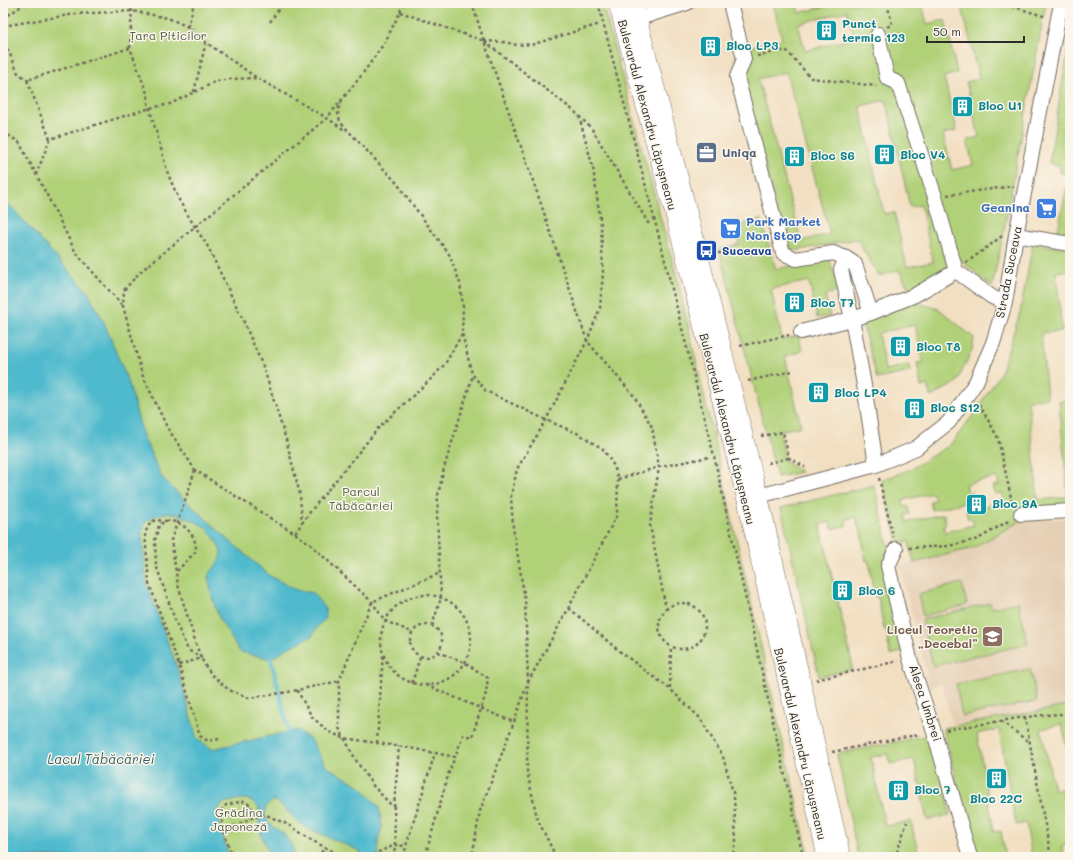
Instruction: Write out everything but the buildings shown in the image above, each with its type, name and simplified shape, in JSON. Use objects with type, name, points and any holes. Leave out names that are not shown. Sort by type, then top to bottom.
[{"type":"main road","name":"Bulevardul Alexandru Lăpușneanu","points":[[617,3],[674,212],[746,500],[826,857]]},
{"type":"main road","name":"Bulevardul Alexandru Lăpușneanu","points":[[636,10],[704,268],[759,496],[842,857]]},
{"type":"street","points":[[636,10],[688,3]]},
{"type":"street","points":[[730,3],[744,59],[737,77],[784,253],[796,260],[833,253],[846,258],[855,264],[871,313]]},
{"type":"street","name":"Strada Suceava","points":[[759,496],[878,472],[916,448],[949,422],[976,382],[993,343],[1005,303],[1011,234],[1061,3]]},
{"type":"street","points":[[878,34],[887,78],[898,83],[935,197],[956,271],[992,297],[1005,303]]},
{"type":"street","points":[[1011,234],[1070,244]]},
{"type":"street","points":[[846,258],[841,270],[852,319],[878,472]]},
{"type":"street","points":[[801,332],[871,313],[915,295],[956,271]]},
{"type":"street","points":[[1021,514],[1070,511]]},
{"type":"street","name":"Aleea Umbrei","points":[[896,548],[888,566],[910,659],[934,732],[970,857]]},
{"type":"path","points":[[3,18],[19,8],[22,3]]},
{"type":"path","points":[[132,3],[130,48],[148,96],[148,103],[168,174],[179,200],[194,227],[207,245],[243,320],[264,369],[287,443],[300,495],[302,523]]},
{"type":"path","points":[[188,27],[194,3]]},
{"type":"path","points":[[270,22],[283,3]]},
{"type":"path","points":[[403,3],[385,42],[342,101],[327,118],[140,272],[124,290],[123,306],[142,374],[167,427],[195,470],[276,522],[295,532],[310,544],[372,602],[385,621],[412,632]]},
{"type":"path","points":[[472,3],[587,341],[634,396],[652,427],[659,467],[650,525],[666,609]]},
{"type":"path","points":[[598,3],[658,232],[714,456],[802,857]]},
{"type":"path","points":[[878,34],[892,24],[887,3]]},
{"type":"path","points":[[1001,3],[1046,17]]},
{"type":"path","points":[[3,26],[75,14],[132,11],[168,18],[188,27],[206,42],[257,78],[327,118],[351,135]]},
{"type":"path","points":[[400,12],[484,41],[504,42],[518,45],[534,44],[600,24]]},
{"type":"path","points":[[3,38],[18,73],[28,81],[50,139],[36,175]]},
{"type":"path","points":[[484,41],[574,111],[592,129],[650,226]]},
{"type":"path","points":[[194,92],[206,42]]},
{"type":"path","points":[[28,81],[130,48]]},
{"type":"path","points":[[744,59],[786,50],[811,78],[880,86],[898,83]]},
{"type":"path","points":[[50,139],[150,108],[170,104],[217,81],[257,78]]},
{"type":"path","points":[[342,101],[338,109],[338,119],[351,135],[396,182],[449,254],[460,283],[463,307],[462,334],[473,374],[486,391],[579,434],[603,449],[614,466],[618,479],[617,515],[569,608],[528,682],[480,811],[472,857]]},
{"type":"path","points":[[556,857],[537,818],[527,771],[528,682],[525,600],[513,527],[510,496],[517,469],[546,420],[587,341],[600,308],[603,273],[601,225],[593,168],[579,116]]},
{"type":"path","points":[[3,132],[19,142],[76,253],[123,306]]},
{"type":"path","points":[[935,197],[1015,186]]},
{"type":"path","points":[[956,271],[1011,234]]},
{"type":"path","points":[[718,253],[784,253]]},
{"type":"path","points":[[740,346],[801,332]]},
{"type":"path","points":[[295,532],[380,426],[429,381],[445,364],[462,334]]},
{"type":"path","points":[[748,381],[793,371]]},
{"type":"path","points":[[432,626],[441,598],[436,515],[438,495],[444,468],[473,374]]},
{"type":"path","points":[[878,472],[896,548],[949,546],[978,538],[1021,514],[1012,502],[998,438],[978,404]]},
{"type":"path","points":[[762,436],[783,432],[789,458]]},
{"type":"path","points":[[618,479],[659,467],[709,456]]},
{"type":"path","points":[[768,463],[789,458],[805,467]]},
{"type":"path","points":[[195,470],[171,540],[178,585],[198,650],[204,664],[212,675],[229,690],[248,698],[288,692],[339,681]]},
{"type":"path","points":[[176,571],[196,551],[193,536],[185,527],[177,523],[155,520],[148,526],[145,534],[149,583],[179,665],[200,736],[208,741],[219,739]]},
{"type":"path","points":[[167,521],[159,525],[155,540],[156,565],[176,623],[188,650],[202,658]]},
{"type":"path","points":[[394,808],[374,787],[357,762],[339,728],[339,681],[372,602],[440,574]]},
{"type":"path","points":[[425,685],[444,681],[453,676],[459,670],[468,653],[470,636],[465,619],[450,602],[441,598],[430,596],[416,596],[402,602],[394,608],[385,621],[381,636],[381,646],[386,662],[392,670],[403,679],[412,683],[425,685],[514,722]]},
{"type":"path","points":[[679,603],[687,603],[695,606],[701,611],[705,619],[706,627],[700,642],[693,647],[685,649],[671,647],[661,636],[659,622],[661,615],[672,605],[679,603]]},
{"type":"path","points":[[569,608],[618,650],[670,689],[700,718],[723,757],[734,796],[736,842],[732,857]]},
{"type":"path","points":[[423,625],[432,626],[437,629],[442,638],[441,648],[430,657],[420,657],[412,651],[410,646],[410,637],[415,629],[423,625]]},
{"type":"path","points":[[670,689],[671,647]]},
{"type":"path","points":[[426,857],[449,772],[463,735],[472,737],[482,709],[488,678],[464,662],[438,652]]},
{"type":"path","points":[[377,743],[383,654]]},
{"type":"path","points":[[412,683],[420,657]]},
{"type":"path","points":[[179,665],[202,658]]},
{"type":"path","points":[[816,680],[910,659]]},
{"type":"path","points":[[297,690],[312,717],[329,732],[344,738],[399,746],[455,757]]},
{"type":"path","points":[[831,752],[934,732],[1025,717],[1058,714],[1070,715]]},
{"type":"path","points":[[1025,717],[1052,857]]},
{"type":"path","points":[[1001,721],[1030,742]]},
{"type":"path","points":[[394,857],[394,808],[399,746]]},
{"type":"path","points":[[404,857],[406,846],[435,753]]},
{"type":"path","points":[[233,857],[223,831],[221,811],[226,805],[243,801],[251,805],[254,817]]},
{"type":"path","points":[[223,831],[254,817],[266,815],[289,825],[313,840],[347,857]]},
{"type":"path","points":[[900,857],[897,852],[907,822]]},
{"type":"path","points":[[367,857],[395,845],[406,846]]},
{"type":"path","points":[[317,857],[326,847]]},
{"type":"path","points":[[880,857],[897,852]]},
{"type":"shaded area","name":"Liceul Teoretic „Decebal”","points":[[1070,519],[1070,705],[953,726],[942,684],[930,687],[900,566],[973,548],[1022,520]]},
{"type":"green space","name":"Parcul Tăbăcăriei","points":[[3,3],[602,3],[678,282],[809,857],[3,857]]},
{"type":"green space","points":[[773,3],[796,3],[799,13],[834,3],[922,3],[927,24],[945,20],[957,73],[944,77],[957,131],[943,134],[952,170],[973,165],[967,140],[979,137],[966,82],[979,79],[961,3],[1046,3],[1004,231],[992,287],[961,260],[909,289],[899,270],[879,276],[857,239],[794,251],[785,245],[743,76],[744,48],[782,39]],"holes":[[[847,11],[854,38],[805,51],[798,24]],[[786,72],[830,234],[801,241],[758,79]],[[886,100],[910,207],[921,205],[933,262],[907,267],[894,212],[884,214],[860,106]]]},
{"type":"green space","points":[[1070,37],[1070,238],[1057,235],[1069,175],[1059,172],[1061,166],[1049,163]]},
{"type":"green space","points":[[761,219],[776,269],[829,259],[840,291],[825,295],[830,316],[817,318],[809,281],[771,289],[782,339],[799,336],[802,351],[785,356],[801,426],[780,431],[786,462],[801,472],[777,477],[719,249],[739,244],[735,227]]},
{"type":"green space","points":[[1033,243],[1070,249],[1070,270],[1056,272],[1062,331],[1041,333],[1047,398],[1028,400],[1038,500],[1068,497],[1059,401],[1070,400],[1070,508],[1022,520],[973,548],[914,563],[909,542],[898,541],[882,480],[909,470],[950,445],[974,414],[1001,372],[1020,313]],"holes":[[[997,477],[999,485],[993,486],[995,494],[1002,493],[1004,502],[966,511],[968,519],[972,518],[974,525],[945,532],[943,525],[946,524],[944,514],[907,522],[905,515],[910,514],[908,506],[904,507],[903,500],[933,493],[935,500],[930,501],[932,510],[974,500],[972,492],[967,493],[965,484]]]},
{"type":"green space","points":[[911,301],[939,309],[974,338],[972,350],[957,382],[931,397],[927,385],[921,387],[917,363],[923,362],[915,325],[878,333],[885,370],[909,365],[910,372],[877,379],[862,323]]},
{"type":"green space","points":[[874,485],[889,549],[904,651],[890,655],[886,629],[884,629],[878,597],[876,597],[868,560],[866,561],[860,527],[858,527],[856,517],[846,519],[846,526],[832,529],[830,522],[820,524],[852,663],[852,669],[819,677],[781,508]]},
{"type":"green space","points":[[962,583],[967,605],[923,616],[918,594]]},
{"type":"green space","points":[[1018,602],[1028,644],[933,666],[922,620],[990,603],[992,608]]},
{"type":"green space","points":[[1030,669],[1037,701],[962,716],[956,684]]},
{"type":"green space","points":[[1070,705],[1070,766],[1062,724],[1041,729],[1054,790],[1062,789],[1070,823],[1070,842],[1062,847],[1064,857],[1032,857],[1026,823],[1016,825],[999,729],[977,734],[994,832],[1001,831],[1005,857],[976,857],[943,728]]},
{"type":"green space","points":[[925,736],[936,743],[950,815],[927,820],[914,759],[890,764],[887,754],[871,757],[885,826],[911,821],[919,857],[858,857],[837,754]]},
{"type":"water","name":"Lacul Tăbăcăriei","points":[[3,198],[87,291],[104,322],[129,384],[143,436],[161,476],[172,488],[270,576],[296,590],[313,593],[325,609],[326,618],[317,627],[312,636],[286,649],[271,659],[240,652],[219,618],[212,597],[208,576],[218,562],[221,550],[212,535],[205,527],[198,523],[171,513],[161,514],[145,522],[142,534],[146,583],[177,667],[197,739],[212,749],[297,730],[311,740],[326,766],[360,786],[379,807],[382,826],[378,841],[379,857],[361,857],[360,851],[303,826],[276,801],[272,801],[266,807],[265,818],[273,827],[283,833],[292,846],[295,857],[271,857],[261,835],[259,808],[251,801],[243,799],[223,803],[218,810],[220,827],[229,857],[3,857]]},
{"type":"waterway","points":[[271,659],[289,732]]},
{"type":"place","name":"Punct termic 123","points":[[826,31]]},
{"type":"place","name":"Bloc LP3","points":[[710,46]]},
{"type":"place","name":"Bloc U1","points":[[962,106]]},
{"type":"place","name":"Uniqa","points":[[706,153]]},
{"type":"place","name":"Bloc V4","points":[[885,155]]},
{"type":"place","name":"Bloc S6","points":[[794,156]]},
{"type":"place","name":"Geanina","points":[[1046,208]]},
{"type":"place","name":"Park Market Non Stop","points":[[730,229]]},
{"type":"place","name":"Suceava","points":[[706,251]]},
{"type":"place","name":"Bloc T7","points":[[794,303]]},
{"type":"place","name":"Bloc T8","points":[[900,347]]},
{"type":"place","name":"Bloc LP4","points":[[818,393]]},
{"type":"place","name":"Bloc S12","points":[[915,408]]},
{"type":"place","name":"Bloc 9A","points":[[976,504]]},
{"type":"place","name":"Bloc 6","points":[[842,591]]},
{"type":"place","name":"Liceul Teoretic „Decebal”","points":[[993,637]]},
{"type":"place","name":"Bloc 22C","points":[[996,778]]},
{"type":"place","name":"Bloc 7","points":[[899,790]]},
{"type":"park label","name":"Țara Piticilor","points":[[168,36]]},
{"type":"park label","name":"Grădina Japoneză","points":[[239,820]]}]
